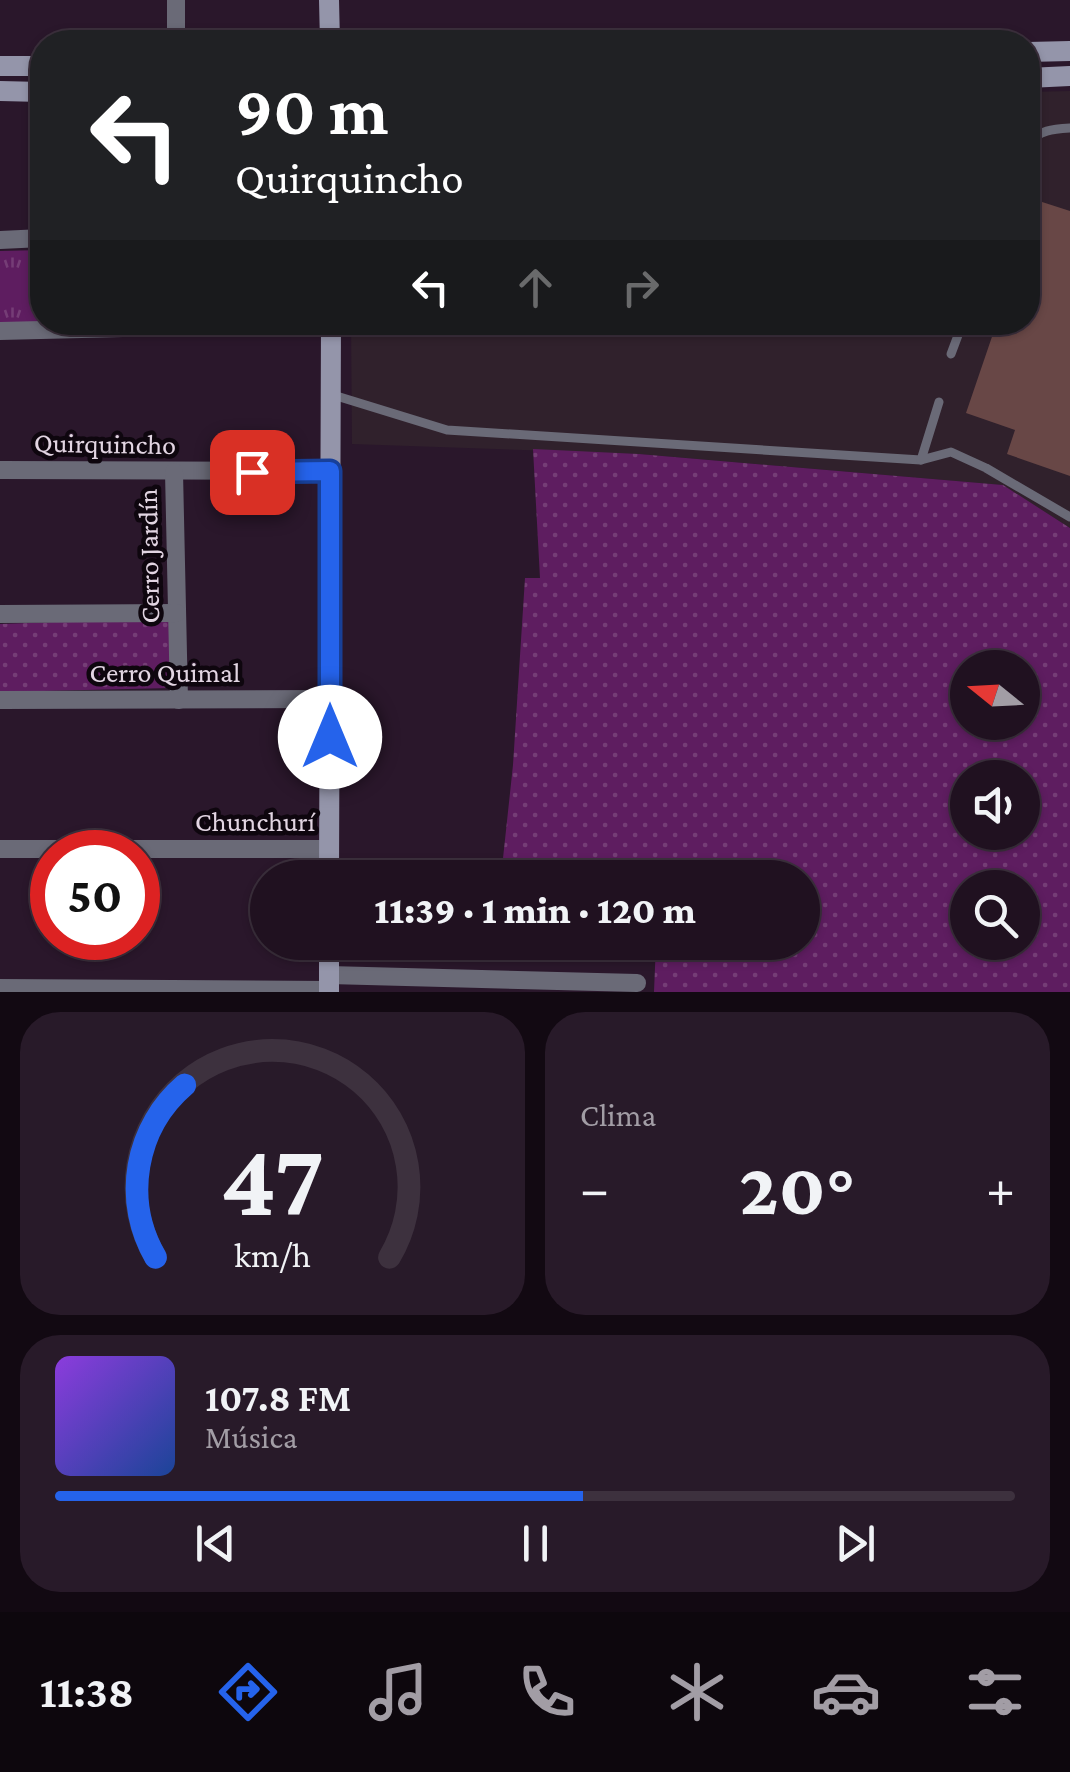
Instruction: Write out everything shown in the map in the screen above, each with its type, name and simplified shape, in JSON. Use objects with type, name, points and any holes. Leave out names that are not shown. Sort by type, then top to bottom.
[{"type":"main road","points":[[329,0],[330,30]]},
{"type":"main road","points":[[1040,52],[1070,51]]},
{"type":"main road","points":[[0,66],[30,66]]},
{"type":"main road","points":[[1040,77],[1070,76]]},
{"type":"main road","points":[[0,91],[30,92]]},
{"type":"main road","points":[[329,860],[331,335]]},
{"type":"main road","points":[[329,960],[329,986]]},
{"type":"street","points":[[176,0],[176,30]]},
{"type":"street","points":[[0,240],[30,239]]},
{"type":"street","points":[[0,331],[30,330]]},
{"type":"street","name":"Quirquincho","points":[[0,470],[330,471]]},
{"type":"street","name":"Cerro Jardín","points":[[174,472],[178,700]]},
{"type":"street","points":[[0,614],[177,612]]},
{"type":"street","name":"Cerro Quimal","points":[[0,700],[330,699]]},
{"type":"street","name":"Chunchurí","points":[[0,849],[329,849]]},
{"type":"street","points":[[0,988],[191,990],[637,983]]},
{"type":"lane","points":[[1040,133],[1070,128]]},
{"type":"lane","points":[[952,354],[958,335]]},
{"type":"lane","points":[[330,394],[447,430],[921,460],[951,452],[1070,517]]},
{"type":"lane","points":[[921,460],[939,402]]},
{"type":"shaded area","points":[[1070,91],[1070,528],[1002,485],[639,454],[352,444],[351,335],[1040,335],[1040,92]]},
{"type":"green space","points":[[30,250],[30,323],[0,325],[0,251]]},
{"type":"green space","points":[[533,449],[639,454],[1003,485],[1070,528],[1070,992],[654,992],[655,960],[820,960],[820,860],[503,860],[525,578],[540,578]]},
{"type":"green space","points":[[171,618],[170,688],[0,692],[0,624]]},
{"type":"building","points":[[1040,201],[1070,211],[1070,476],[1007,454],[1015,430],[966,413],[993,335],[1040,335]]},
{"type":"route","points":[[252,472],[330,471],[330,737]]}]
